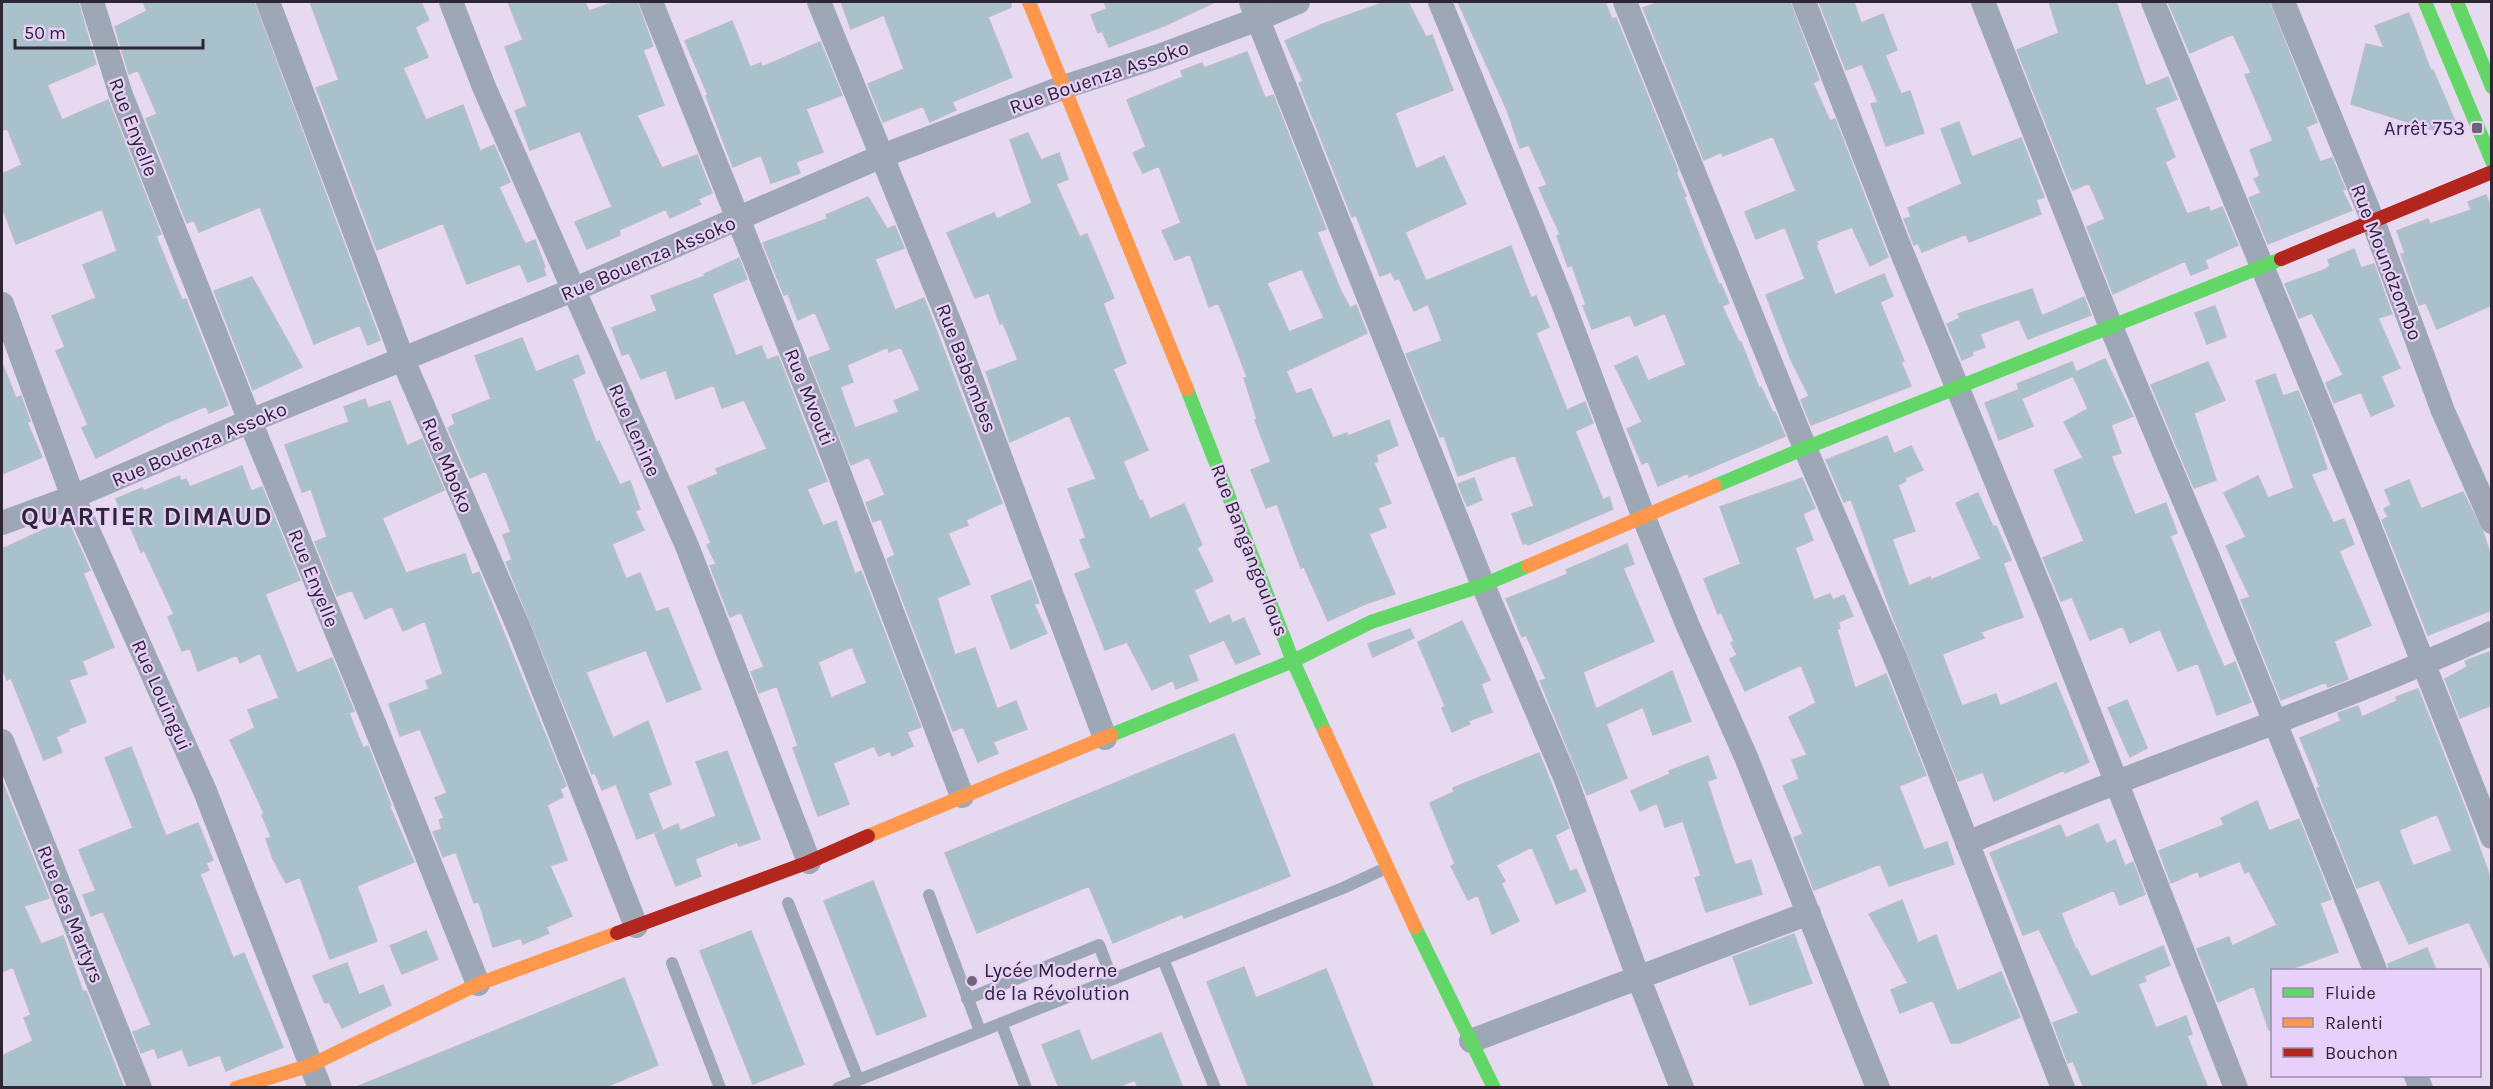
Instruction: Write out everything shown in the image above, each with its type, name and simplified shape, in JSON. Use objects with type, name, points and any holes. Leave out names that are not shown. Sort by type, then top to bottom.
[{"type":"street","name":"Rue Enyelle","points":[[92,2],[121,95],[478,984]]},
{"type":"street","name":"Rue Mboko","points":[[268,2],[402,360],[518,626],[636,926]]},
{"type":"street","name":"Rue Lenine","points":[[451,2],[484,87],[687,546],[809,862]]},
{"type":"street","name":"Rue Mvouti","points":[[651,2],[824,433],[962,796]]},
{"type":"street","name":"Rue Babembes","points":[[819,2],[954,333],[1105,738]]},
{"type":"street","name":"Rue Bangangoulous","points":[[1029,2],[1176,362],[1293,661],[1387,868],[1494,1088]]},
{"type":"street","name":"Rue Bouenza Assoko","points":[[2,523],[73,497],[250,421],[573,290],[739,220],[882,156],[1064,87],[1159,56],[1254,10],[1298,2]]},
{"type":"street","points":[[1440,2],[1560,295],[1644,518],[1688,626],[1746,757],[1878,1088]]},
{"type":"street","points":[[1625,2],[1805,448],[1896,660],[2063,1088]]},
{"type":"street","points":[[1804,2],[1900,248],[2047,604],[2236,1088]]},
{"type":"street","points":[[1983,2],[2111,327],[2213,569],[2374,969]]},
{"type":"street","points":[[2153,2],[2264,266],[2492,837]]},
{"type":"street","name":"Rue Moundzombo","points":[[2283,2],[2373,221],[2443,411],[2492,522]]},
{"type":"street","points":[[2425,2],[2492,161]]},
{"type":"street","points":[[2457,2],[2492,87]]},
{"type":"street","points":[[1254,10],[1483,585],[1565,777],[1638,977],[1682,1088]]},
{"type":"street","points":[[236,1088],[311,1065],[478,984],[809,862],[962,796],[1293,661],[1371,622],[1483,585],[1805,448],[2264,266],[2492,172]]},
{"type":"street","name":"Rue Louingui","points":[[2,304],[73,497],[205,791],[320,1088]]},
{"type":"street","points":[[1967,843],[2115,783],[2274,725],[2424,664],[2492,633]]},
{"type":"street","name":"Rue des Martyrs","points":[[2,741],[141,1088]]},
{"type":"street","points":[[1471,1041],[1809,913]]},
{"type":"lane","points":[[838,1088],[1342,888],[1387,868]]},
{"type":"lane","points":[[929,895],[980,1031]]},
{"type":"lane","points":[[788,903],[858,1079]]},
{"type":"lane","points":[[967,999],[1099,945],[1112,979]]},
{"type":"lane","points":[[1163,959],[1215,1088]]},
{"type":"lane","points":[[672,963],[720,1088]]},
{"type":"lane","points":[[1001,1023],[1026,1088]]},
{"type":"building","points":[[2,2],[78,2],[96,64],[47,85],[62,120],[108,100],[161,234],[156,236],[182,300],[186,299],[228,405],[209,413],[206,406],[96,458],[82,428],[88,425],[56,351],[65,347],[52,316],[96,298],[83,265],[117,251],[102,209],[16,244],[2,206],[2,174],[22,165],[7,128],[2,131]]},
{"type":"building","points":[[143,2],[254,2],[380,340],[368,345],[360,325],[314,344],[260,207],[199,232],[194,220],[187,223],[146,119],[157,114],[138,70],[129,74],[115,27],[147,11]]},
{"type":"building","points":[[310,2],[421,2],[429,20],[415,27],[428,57],[403,68],[426,120],[463,105],[480,151],[494,145],[510,182],[499,187],[525,244],[535,240],[546,275],[528,282],[520,264],[467,284],[443,223],[377,250],[316,88],[339,80]]},
{"type":"building","points":[[508,2],[585,2],[589,11],[615,2],[637,2],[653,46],[643,50],[664,105],[637,115],[662,168],[697,155],[712,193],[698,199],[701,204],[670,218],[666,209],[619,230],[620,235],[587,249],[575,222],[612,207],[580,131],[530,150],[515,111],[527,106],[505,47],[523,40]]},
{"type":"building","points":[[841,2],[1011,2],[1011,7],[988,17],[1012,77],[952,102],[956,110],[930,122],[923,106],[883,122],[868,84],[904,69],[884,15],[851,29]]},
{"type":"building","points":[[1104,2],[1215,2],[1166,25],[1109,47],[1102,31],[1098,33],[1091,15],[1107,9]]},
{"type":"building","points":[[1385,2],[1408,2],[1426,37],[1432,35],[1453,90],[1395,113],[1416,169],[1444,156],[1466,204],[1405,232],[1426,281],[1511,246],[1531,298],[1536,296],[1549,327],[1536,333],[1567,410],[1585,402],[1593,423],[1575,431],[1603,500],[1609,497],[1613,509],[1528,545],[1523,544],[1512,514],[1534,506],[1515,455],[1458,476],[1444,436],[1440,437],[1406,354],[1442,341],[1428,304],[1414,311],[1399,278],[1395,280],[1391,272],[1380,276],[1356,215],[1352,217],[1299,83],[1303,81],[1285,41],[1323,24]]},
{"type":"building","points":[[1458,2],[1605,2],[1612,19],[1616,18],[1678,171],[1676,172],[1686,196],[1684,197],[1719,285],[1721,284],[1729,303],[1722,306],[1741,342],[1759,388],[1761,387],[1773,413],[1775,412],[1785,436],[1689,477],[1688,473],[1658,486],[1648,461],[1642,464],[1627,429],[1642,422],[1615,366],[1637,356],[1648,381],[1686,365],[1665,313],[1635,326],[1630,315],[1592,329],[1572,265],[1568,267],[1557,236],[1560,234],[1539,188],[1547,185],[1529,145],[1520,148],[1507,110]]},
{"type":"building","points":[[1660,2],[1790,2],[1819,80],[1813,83],[1830,121],[1835,119],[1888,257],[1870,266],[1852,227],[1816,241],[1818,244],[1816,245],[1835,295],[1884,274],[1893,296],[1880,302],[1904,361],[1901,362],[1911,386],[1811,425],[1801,400],[1809,396],[1791,360],[1766,295],[1805,279],[1785,227],[1756,239],[1745,212],[1796,191],[1773,136],[1723,156],[1722,152],[1704,160],[1643,8]]},
{"type":"building","points":[[1819,2],[1854,2],[1861,23],[1883,14],[1897,50],[1885,55],[1901,94],[1910,91],[1924,133],[1886,146],[1871,104],[1878,102],[1862,64],[1846,70]]},
{"type":"building","points":[[2049,2],[2116,2],[2146,86],[2168,77],[2177,99],[2155,108],[2175,157],[2165,162],[2187,214],[2209,207],[2210,212],[2222,207],[2238,245],[2205,260],[2208,268],[2191,275],[2185,261],[2113,294],[2087,227],[2105,219],[2089,183],[2073,190],[2071,187],[2017,50],[2059,33]]},
{"type":"building","points":[[2168,2],[2269,2],[2317,122],[2306,127],[2320,162],[2332,158],[2345,189],[2342,190],[2352,210],[2268,244],[2249,198],[2261,193],[2254,179],[2260,176],[2250,150],[2273,141],[2245,75],[2251,73],[2233,34],[2190,53]]},
{"type":"building","points":[[2409,13],[2431,71],[2433,70],[2457,126],[2439,132],[2351,104],[2366,44],[2384,48],[2375,26]]},
{"type":"building","points":[[732,21],[750,67],[761,63],[762,67],[820,42],[842,95],[806,109],[823,152],[796,162],[800,173],[771,183],[761,155],[733,167],[706,96],[708,95],[685,41]]},
{"type":"building","points":[[1247,52],[1265,98],[1273,95],[1326,229],[1317,232],[1340,289],[1350,308],[1356,305],[1367,333],[1286,371],[1296,394],[1311,389],[1333,438],[1347,433],[1348,436],[1389,420],[1398,445],[1376,455],[1378,461],[1374,463],[1391,503],[1378,508],[1386,527],[1369,534],[1395,594],[1365,604],[1328,621],[1304,567],[1301,568],[1277,504],[1266,508],[1251,470],[1271,462],[1255,420],[1257,419],[1244,378],[1247,377],[1223,314],[1218,303],[1209,307],[1190,254],[1175,260],[1162,231],[1181,223],[1159,166],[1143,173],[1133,153],[1146,147],[1127,100],[1183,77],[1181,71],[1202,63],[1204,68]],"holes":[[[1302,269],[1324,318],[1289,332],[1267,283]]]},
{"type":"building","points":[[1959,122],[1972,157],[2021,138],[2044,197],[2036,200],[2041,214],[1969,242],[1966,234],[1922,252],[1918,243],[1914,245],[1904,219],[1911,217],[1908,208],[1962,184],[1941,129]]},
{"type":"building","points":[[1028,133],[1041,160],[1059,153],[1068,179],[1056,184],[1080,237],[1087,234],[1114,298],[1103,303],[1126,363],[1113,369],[1148,450],[1123,461],[1140,502],[1142,500],[1150,519],[1184,504],[1202,545],[1197,548],[1213,581],[1194,590],[1209,624],[1229,615],[1232,623],[1244,618],[1260,654],[1236,664],[1224,640],[1188,655],[1198,680],[1176,689],[1173,680],[1152,690],[1127,642],[1105,650],[1075,574],[1091,568],[1080,540],[1086,538],[1068,489],[1096,479],[1069,415],[1010,442],[986,372],[1018,360],[1003,323],[1000,324],[989,293],[975,298],[947,233],[994,213],[997,219],[1032,203],[1010,140]]},
{"type":"building","points":[[2486,195],[2489,203],[2492,202],[2492,305],[2437,329],[2426,303],[2419,305],[2401,254],[2405,253],[2397,231],[2428,219],[2430,224],[2471,210],[2468,202]]},
{"type":"building","points":[[868,197],[887,229],[895,226],[904,248],[875,259],[895,310],[924,298],[1002,503],[966,520],[968,525],[948,533],[970,584],[937,598],[955,655],[975,648],[997,709],[1016,701],[1027,729],[993,742],[998,753],[978,762],[963,727],[953,731],[887,559],[895,555],[881,519],[873,522],[866,503],[885,495],[869,457],[851,465],[809,358],[831,350],[815,312],[798,320],[788,294],[784,295],[763,243],[827,219],[826,215]],"holes":[[[888,347],[889,352],[901,347],[920,390],[894,401],[899,412],[855,428],[840,387],[853,382],[847,365]]]},
{"type":"building","points":[[2354,249],[2361,268],[2374,264],[2392,314],[2378,318],[2400,368],[2381,376],[2394,406],[2371,416],[2361,392],[2334,403],[2326,383],[2343,375],[2312,313],[2299,318],[2285,284],[2324,270],[2330,266],[2328,260]]},
{"type":"building","points":[[739,258],[747,279],[712,294],[736,356],[761,346],[767,360],[778,356],[827,481],[807,489],[823,526],[836,521],[855,574],[861,571],[921,727],[907,732],[913,746],[892,756],[890,751],[879,756],[874,746],[833,763],[849,804],[818,816],[793,748],[798,746],[777,686],[759,693],[751,672],[764,667],[741,612],[730,617],[710,566],[716,564],[707,545],[711,543],[688,487],[718,474],[716,469],[767,449],[744,400],[722,408],[714,385],[676,399],[666,370],[641,379],[629,353],[622,355],[612,328],[657,311],[651,296],[705,276],[704,274]],"holes":[[[852,647],[867,683],[831,698],[818,662]]]},
{"type":"building","points":[[252,277],[302,367],[253,390],[214,291]]},
{"type":"building","points":[[2032,289],[2042,316],[2084,297],[2091,315],[2028,339],[2019,319],[1980,334],[1985,347],[1972,352],[1973,355],[1962,360],[1947,324],[1960,318],[1958,314]]},
{"type":"building","points":[[2215,306],[2226,337],[2207,344],[2195,313]]},
{"type":"building","points":[[522,338],[536,372],[578,355],[585,373],[572,379],[596,442],[599,441],[620,485],[630,481],[640,509],[635,511],[644,530],[612,544],[626,579],[640,573],[656,612],[668,608],[701,689],[667,702],[646,650],[586,672],[613,738],[648,721],[671,784],[648,793],[662,829],[637,839],[616,784],[602,790],[595,773],[592,774],[506,562],[512,560],[503,535],[511,532],[486,471],[470,478],[448,428],[455,424],[452,415],[491,399],[475,356]]},
{"type":"building","points":[[2105,359],[2133,416],[2111,425],[2121,453],[2111,456],[2135,515],[2166,503],[2177,533],[2170,536],[2210,635],[2224,667],[2235,662],[2251,702],[2217,715],[2198,663],[2178,671],[2160,629],[2130,643],[2123,626],[2090,640],[2072,597],[2061,601],[2043,558],[2084,541],[2054,470],[2083,458],[2064,422],[2088,409],[2073,376],[2023,398],[2017,384],[2072,362],[2076,372]]},
{"type":"building","points":[[2208,362],[2225,400],[2194,413],[2216,480],[2194,488],[2151,385]]},
{"type":"building","points":[[2,363],[16,398],[21,396],[30,421],[27,422],[42,457],[2,474]]},
{"type":"building","points":[[2275,374],[2283,396],[2298,391],[2311,421],[2327,469],[2311,474],[2333,523],[2344,519],[2354,544],[2339,551],[2371,625],[2334,641],[2348,679],[2328,687],[2326,682],[2281,700],[2241,600],[2250,597],[2226,546],[2246,537],[2224,493],[2258,476],[2268,498],[2294,488],[2256,381]]},
{"type":"building","points":[[2018,390],[2033,426],[1999,440],[1985,403]]},
{"type":"building","points":[[365,399],[368,408],[390,401],[407,446],[422,439],[444,490],[382,518],[406,573],[465,554],[472,575],[479,572],[566,786],[560,789],[563,797],[547,805],[567,860],[550,866],[572,916],[546,927],[549,933],[523,944],[521,938],[493,947],[479,902],[474,903],[456,852],[443,857],[433,832],[442,829],[439,820],[444,818],[435,798],[447,793],[420,729],[400,736],[389,704],[429,689],[426,681],[443,674],[425,621],[403,631],[392,606],[365,619],[352,590],[337,596],[315,542],[327,537],[311,489],[302,492],[285,445],[349,422],[344,407]]},
{"type":"building","points":[[1887,436],[1894,454],[1911,446],[1923,470],[1905,478],[1906,481],[1898,485],[1915,531],[1892,539],[1909,586],[1930,577],[1931,580],[1981,559],[1956,503],[1978,493],[2011,560],[2003,563],[2023,617],[1981,632],[1984,638],[1942,654],[1962,706],[1996,694],[2000,706],[2056,683],[2089,762],[2065,773],[2064,770],[1994,801],[1983,772],[1958,781],[1893,617],[1851,499],[1844,502],[1826,460]]},
{"type":"building","points":[[242,466],[251,491],[262,487],[300,580],[265,594],[297,673],[332,658],[354,711],[349,713],[363,748],[368,746],[391,805],[389,805],[414,862],[357,886],[377,941],[330,959],[300,877],[286,883],[273,859],[266,839],[271,837],[262,815],[264,813],[230,740],[255,728],[248,710],[279,698],[260,653],[240,663],[237,655],[198,671],[190,648],[182,651],[168,617],[174,614],[144,550],[141,552],[128,521],[125,522],[116,499],[142,488],[144,491],[179,476],[181,481],[186,479],[190,487]]},
{"type":"building","points":[[1474,478],[1482,500],[1467,506],[1458,484]]},
{"type":"building","points":[[1802,478],[1815,508],[1803,514],[1813,540],[1795,548],[1814,600],[1830,594],[1833,600],[1844,595],[1853,616],[1838,622],[1840,628],[1837,630],[1855,688],[1886,674],[1926,775],[1899,786],[1924,850],[1947,842],[1954,864],[1889,886],[1880,864],[1814,890],[1794,838],[1803,834],[1783,786],[1799,779],[1792,760],[1807,755],[1789,717],[1816,703],[1801,665],[1745,691],[1730,659],[1737,655],[1731,643],[1734,641],[1721,612],[1718,614],[1704,579],[1741,564],[1720,507]]},
{"type":"building","points":[[2409,480],[2421,509],[2463,492],[2483,532],[2492,560],[2492,610],[2428,635],[2382,520],[2388,517],[2384,509],[2391,505],[2385,490]]},
{"type":"building","points":[[67,519],[90,570],[83,573],[114,647],[82,661],[87,674],[69,680],[86,722],[56,737],[62,752],[44,760],[11,678],[7,680],[2,667],[2,549]]},
{"type":"building","points":[[1627,544],[1634,564],[1623,568],[1654,641],[1583,672],[1596,709],[1672,671],[1691,721],[1653,735],[1643,707],[1606,724],[1627,778],[1587,795],[1540,681],[1546,679],[1526,635],[1522,637],[1506,599],[1568,574],[1566,570]]},
{"type":"building","points":[[1031,580],[1039,603],[1034,604],[1047,633],[1011,649],[991,596]]},
{"type":"building","points":[[1462,621],[1490,680],[1481,684],[1492,712],[1468,721],[1470,724],[1452,732],[1442,708],[1445,706],[1418,642]]},
{"type":"building","points":[[1410,629],[1414,638],[1373,657],[1368,644]]},
{"type":"building","points":[[2492,651],[2492,705],[2460,718],[2445,679],[2467,667],[2465,661]]},
{"type":"building","points":[[2418,689],[2492,883],[2492,971],[2469,922],[2409,944],[2379,880],[2357,888],[2317,788],[2320,787],[2300,738],[2341,721],[2338,713],[2358,706],[2362,717],[2397,701],[2396,697]],"holes":[[[2437,814],[2452,851],[2413,866],[2399,830]]]},
{"type":"building","points":[[2127,700],[2147,748],[2130,757],[2108,708]]},
{"type":"building","points":[[1234,734],[1290,876],[1184,918],[1182,914],[1113,943],[1089,886],[977,933],[945,853]]},
{"type":"building","points":[[131,747],[166,836],[198,823],[213,860],[206,863],[209,870],[200,874],[233,958],[244,953],[283,1047],[226,1071],[220,1055],[189,1066],[182,1049],[158,1058],[154,1048],[141,1053],[133,1032],[151,1025],[103,911],[91,916],[83,895],[96,891],[79,850],[133,828],[105,758]]},
{"type":"building","points":[[727,751],[760,839],[739,846],[737,842],[695,859],[701,876],[676,886],[655,834],[678,824],[680,831],[716,816],[696,762]]},
{"type":"building","points":[[1539,753],[1569,828],[1555,835],[1570,872],[1576,869],[1586,891],[1556,904],[1532,847],[1496,865],[1505,881],[1501,883],[1519,921],[1492,934],[1478,895],[1468,900],[1451,866],[1455,864],[1430,803],[1454,792],[1453,788]]},
{"type":"building","points":[[1708,756],[1716,778],[1707,781],[1735,865],[1751,860],[1762,894],[1706,912],[1695,878],[1701,876],[1683,821],[1665,827],[1657,803],[1640,811],[1631,791],[1670,774],[1669,771]]},
{"type":"building","points":[[2,781],[49,898],[24,906],[41,944],[63,936],[83,992],[86,991],[124,1088],[2,1088],[2,1056],[33,1041],[24,1018],[31,1015],[13,967],[2,972]]},
{"type":"building","points":[[2257,801],[2269,831],[2299,819],[2331,899],[2320,903],[2338,952],[2291,969],[2271,969],[2271,1030],[2269,1030],[2254,986],[2218,1002],[2197,949],[2229,937],[2232,946],[2277,925],[2249,871],[2245,873],[2240,861],[2200,877],[2198,871],[2171,883],[2159,851],[2224,825],[2221,818]]},
{"type":"building","points":[[2098,824],[2106,844],[2115,840],[2125,866],[2133,862],[2145,894],[2120,905],[2114,890],[2061,913],[2076,950],[2091,977],[2163,946],[2170,965],[2144,976],[2146,981],[2138,984],[2156,1028],[2186,1016],[2192,1034],[2187,1036],[2208,1088],[2084,1088],[2073,1061],[2068,1063],[2053,1023],[2079,1013],[2039,929],[2023,935],[1990,853],[2060,825],[2066,838]]},
{"type":"building","points":[[873,881],[926,1016],[877,1035],[824,901]]},
{"type":"building","points":[[1902,900],[1918,943],[1936,935],[1957,991],[2001,972],[2020,1017],[1959,1043],[1951,1043],[1933,1000],[1900,1013],[1891,990],[1908,983],[1869,914]]},
{"type":"building","points":[[426,931],[438,959],[402,974],[390,946]]},
{"type":"building","points":[[751,931],[804,1064],[753,1084],[700,951]]},
{"type":"building","points":[[1794,934],[1812,983],[1750,1005],[1733,957]]},
{"type":"building","points":[[2427,948],[2436,969],[2389,969],[2388,964]]},
{"type":"building","points":[[347,963],[359,995],[383,985],[391,1005],[342,1028],[329,1002],[325,1003],[313,976]]},
{"type":"building","points":[[1244,967],[1256,998],[1326,969],[1374,1088],[1249,1088],[1207,982]]},
{"type":"building","points":[[624,978],[658,1065],[603,1088],[354,1088]]},
{"type":"building","points":[[1079,1030],[1091,1061],[1161,1033],[1183,1088],[1138,1088],[1135,1080],[1116,1088],[1059,1088],[1042,1045]]},
{"type":"traffic: fast","points":[[2425,2],[2492,161]]},
{"type":"traffic: fast","points":[[2457,2],[2492,87]]},
{"type":"traffic: fast","points":[[1715,486],[2281,259]]},
{"type":"traffic: fast","points":[[1187,389],[1293,661],[1325,732]]},
{"type":"traffic: fast","points":[[1111,735],[1293,661],[1371,622],[1483,585],[1528,566]]},
{"type":"traffic: fast","points":[[1415,927],[1494,1088]]},
{"type":"traffic: slow","points":[[1029,2],[1187,389]]},
{"type":"traffic: slow","points":[[1528,566],[1715,486]]},
{"type":"traffic: slow","points":[[1325,732],[1415,927]]},
{"type":"traffic: slow","points":[[868,836],[1111,735]]},
{"type":"traffic: slow","points":[[236,1088],[311,1065],[478,984],[617,933]]},
{"type":"traffic: jam","points":[[2281,259],[2492,172]]},
{"type":"traffic: jam","points":[[617,933],[809,862],[868,836]]},
{"type":"place","name":"Arrêt 753","points":[[2477,128]]},
{"type":"place","name":"Lycée Moderne de la Révolution","points":[[972,981]]},
{"type":"district","name":"QUARTIER DIMAUD","points":[[147,516]]}]
